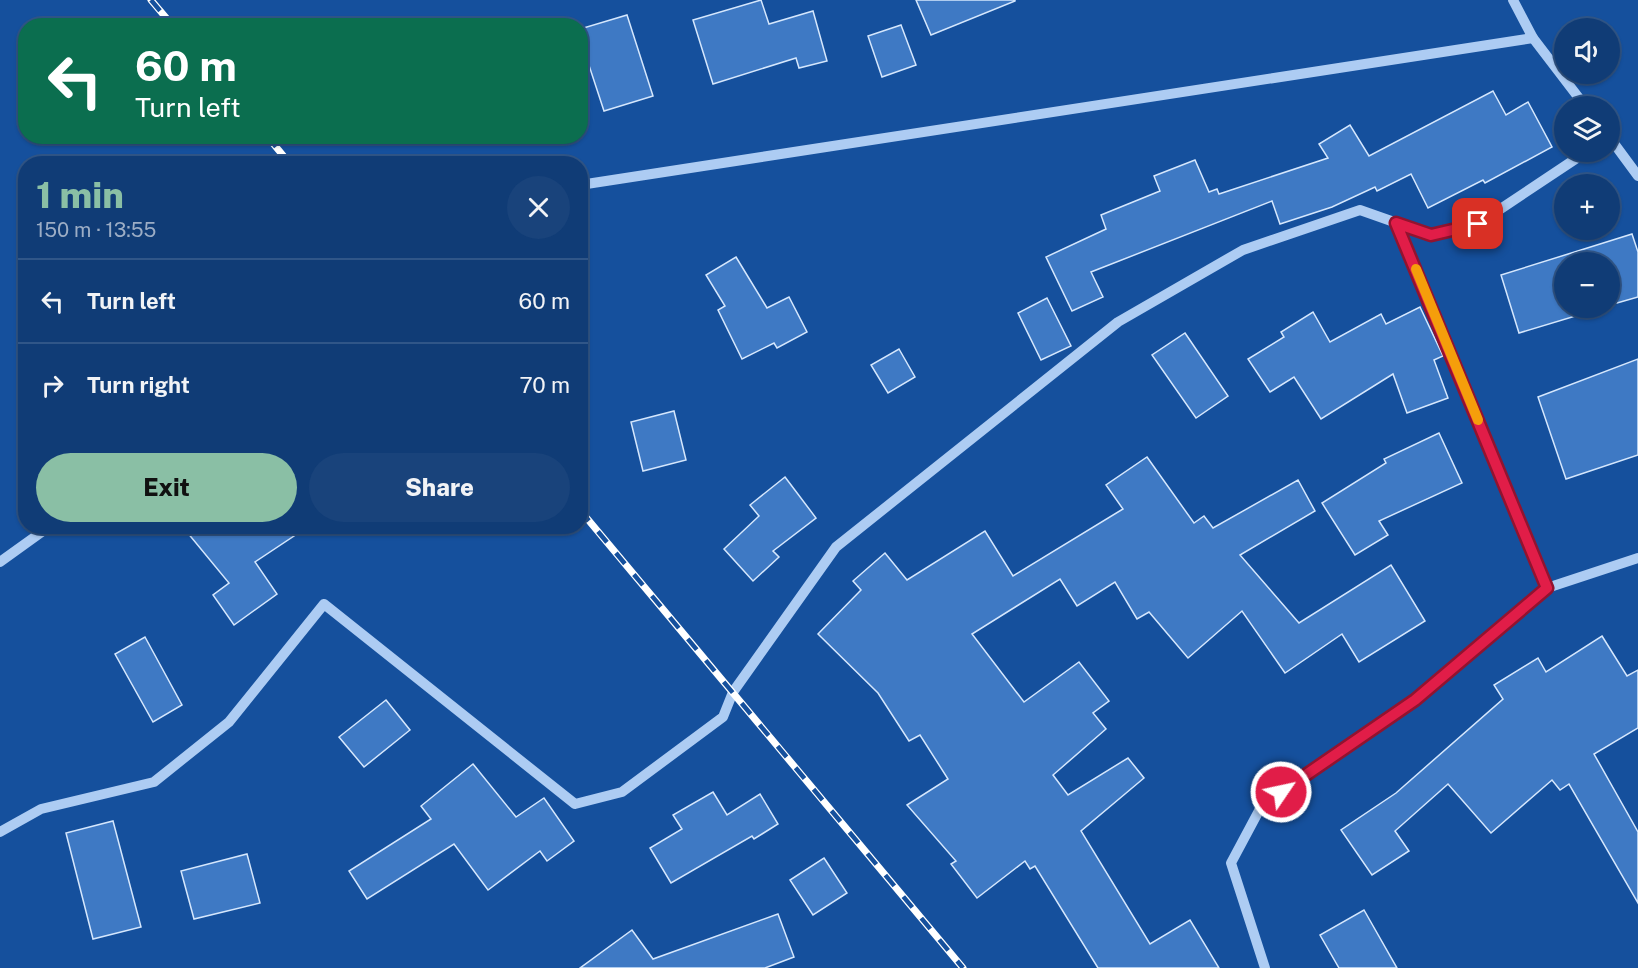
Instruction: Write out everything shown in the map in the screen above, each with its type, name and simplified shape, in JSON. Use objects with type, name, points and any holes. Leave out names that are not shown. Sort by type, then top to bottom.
[{"type":"street","points":[[1513,0],[1533,38],[1577,96]]},
{"type":"street","points":[[588,184],[1533,38]]},
{"type":"street","points":[[1620,152],[1638,176]]},
{"type":"street","points":[[0,832],[41,809],[154,782],[229,722],[324,604],[575,804],[622,792],[723,717],[733,692],[836,547],[1118,322],[1243,250],[1360,210],[1431,235],[1478,224],[1571,162]]},
{"type":"street","points":[[1396,223],[1547,588]]},
{"type":"street","points":[[0,562],[39,534]]},
{"type":"street","points":[[1265,968],[1231,863],[1262,805],[1415,700],[1547,588],[1638,558]]},
{"type":"building","points":[[761,0],[769,24],[813,11],[827,61],[799,68],[796,58],[713,84],[693,20]]},
{"type":"building","points":[[916,0],[1015,0],[1015,1],[931,35]]},
{"type":"building","points":[[627,15],[653,96],[604,111],[588,62],[588,27]]},
{"type":"building","points":[[901,25],[916,65],[882,77],[868,36]]},
{"type":"building","points":[[1493,91],[1506,115],[1528,102],[1552,147],[1485,183],[1483,180],[1428,208],[1411,174],[1377,191],[1375,187],[1332,207],[1280,224],[1272,201],[1091,272],[1103,297],[1072,311],[1046,257],[1106,229],[1101,215],[1160,191],[1154,176],[1195,160],[1209,192],[1217,189],[1219,194],[1328,158],[1319,144],[1350,125],[1369,156]]},
{"type":"building","points":[[1632,234],[1638,252],[1638,297],[1620,302],[1620,252],[1574,252],[1613,240],[1620,240],[1620,238]]},
{"type":"building","points":[[736,257],[767,308],[789,297],[807,332],[777,348],[774,343],[742,359],[718,310],[725,306],[706,275]]},
{"type":"building","points":[[1554,258],[1554,318],[1569,318],[1519,333],[1501,275]]},
{"type":"building","points":[[1047,298],[1071,346],[1041,360],[1018,313]]},
{"type":"building","points":[[1420,307],[1443,356],[1434,360],[1448,398],[1407,413],[1393,374],[1321,419],[1294,377],[1270,392],[1248,359],[1284,337],[1281,332],[1313,312],[1330,342],[1381,314],[1386,324]]},
{"type":"building","points":[[1185,333],[1228,396],[1196,418],[1152,355]]},
{"type":"building","points":[[899,349],[915,377],[888,393],[871,365]]},
{"type":"building","points":[[1638,359],[1638,455],[1566,479],[1538,397]]},
{"type":"building","points":[[674,411],[686,460],[643,471],[631,422]]},
{"type":"building","points":[[1439,433],[1462,483],[1379,521],[1388,535],[1355,555],[1322,503],[1386,463],[1384,459]]},
{"type":"building","points":[[1147,457],[1194,523],[1204,516],[1213,528],[1298,480],[1315,511],[1240,555],[1299,623],[1391,565],[1425,621],[1359,662],[1342,634],[1285,673],[1242,611],[1188,658],[1149,612],[1137,619],[1115,582],[1077,606],[1060,579],[972,634],[1024,702],[1079,662],[1109,701],[1093,713],[1106,729],[1053,775],[1068,795],[1128,758],[1144,778],[1081,831],[1150,944],[1190,920],[1219,968],[1098,968],[1035,866],[1030,869],[1025,861],[977,898],[951,864],[956,861],[907,805],[948,779],[920,735],[909,741],[878,693],[818,634],[861,590],[853,581],[885,553],[907,580],[985,531],[1013,576],[1123,509],[1106,485]]},
{"type":"building","points":[[785,477],[816,518],[773,551],[779,557],[753,581],[724,549],[759,516],[750,505]]},
{"type":"building","points":[[189,534],[297,534],[255,562],[277,594],[234,625],[213,595],[229,583]]},
{"type":"building","points":[[1602,636],[1627,676],[1638,670],[1638,728],[1594,754],[1638,832],[1638,903],[1569,784],[1560,790],[1552,780],[1491,833],[1448,784],[1395,831],[1409,851],[1372,875],[1341,830],[1396,793],[1503,699],[1494,685],[1538,658],[1546,672]]},
{"type":"building","points":[[145,637],[182,705],[153,722],[115,654]]},
{"type":"building","points":[[386,700],[410,730],[364,767],[339,737]]},
{"type":"building","points":[[473,764],[516,817],[544,798],[574,841],[547,861],[540,851],[488,890],[454,844],[367,899],[349,871],[431,819],[421,806]]},
{"type":"building","points":[[713,792],[727,815],[760,794],[778,824],[754,839],[752,836],[671,883],[650,848],[682,829],[673,815]]},
{"type":"building","points":[[113,821],[141,927],[93,939],[66,833]]},
{"type":"building","points":[[247,854],[260,903],[194,919],[181,871]]},
{"type":"building","points":[[824,858],[847,893],[813,915],[790,880]]},
{"type":"building","points":[[1364,910],[1397,968],[1339,968],[1320,935]]},
{"type":"building","points":[[778,914],[794,957],[765,968],[580,968],[632,930],[653,959]]},
{"type":"railway","points":[[151,0],[166,18]]},
{"type":"railway","points":[[274,144],[283,156]]},
{"type":"railway","points":[[588,520],[963,968]]},
{"type":"slow traffic","points":[[1416,269],[1478,420]]},
{"type":"route","points":[[1281,792],[1415,700],[1547,588],[1396,223],[1431,235],[1478,224]]}]
